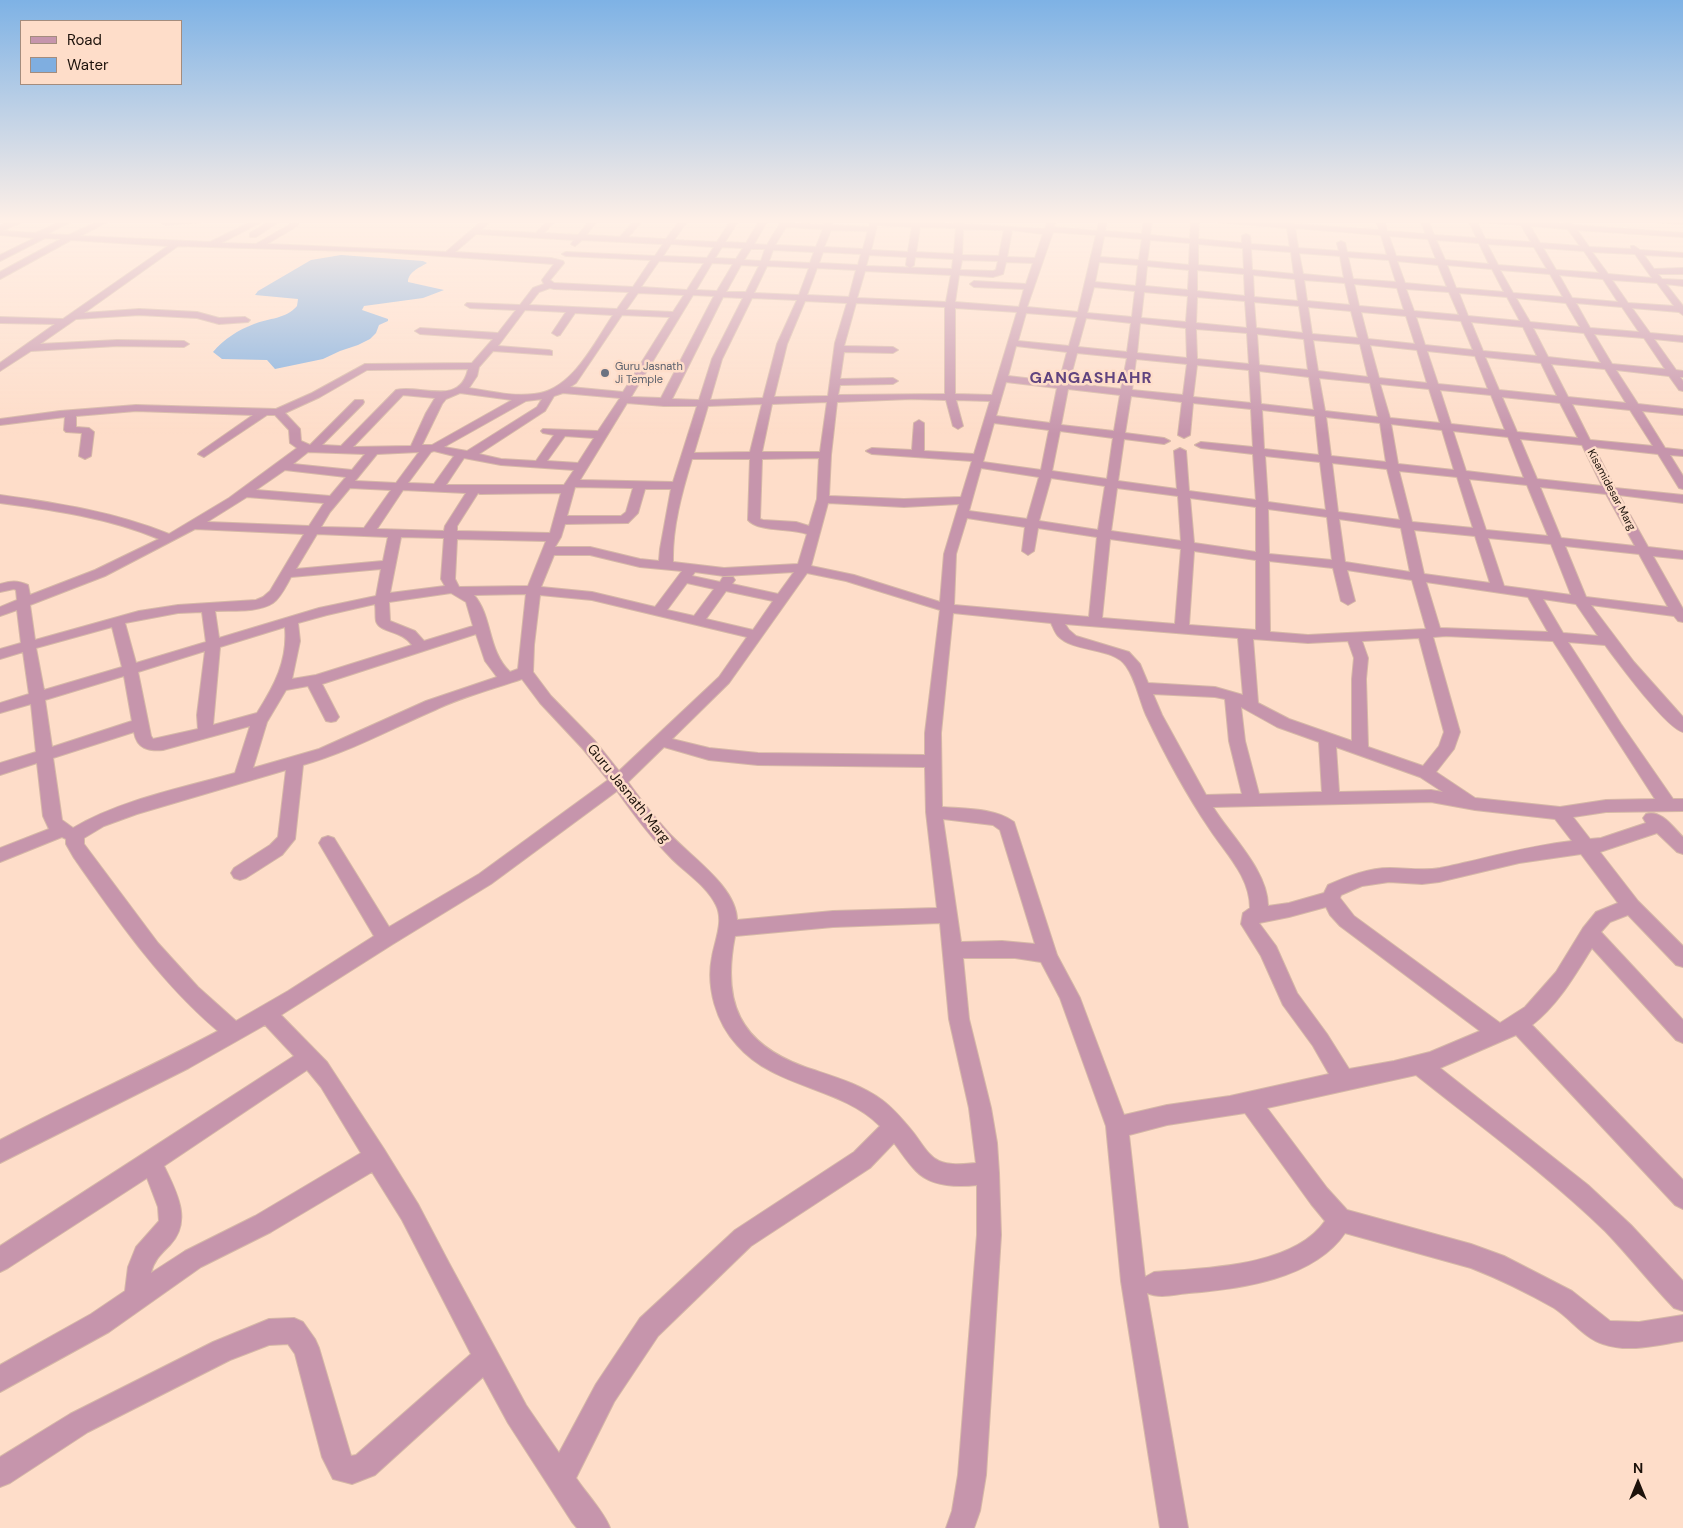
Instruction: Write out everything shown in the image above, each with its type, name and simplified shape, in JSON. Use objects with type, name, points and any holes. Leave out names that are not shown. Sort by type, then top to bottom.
[{"type":"street","points":[[0,368],[107,291]]},
{"type":"street","points":[[0,422],[71,413],[168,407],[278,412],[370,366],[474,366],[480,362],[499,336],[520,314],[535,291]]},
{"type":"street","points":[[343,451],[400,392],[444,396],[461,390],[524,398],[549,396],[564,390],[572,381],[608,323],[620,312],[636,291]]},
{"type":"street","points":[[644,291],[950,304],[1191,325],[1678,373]]},
{"type":"street","points":[[664,403],[719,295],[724,291]]},
{"type":"street","points":[[666,565],[666,549],[678,486],[686,456],[717,359],[747,296],[747,291]]},
{"type":"street","points":[[804,291],[782,344],[768,400],[756,456],[754,520],[760,524],[796,526],[814,532]]},
{"type":"street","points":[[0,1152],[64,1118],[182,1061],[267,1014],[386,938],[491,875],[619,781],[724,680],[804,568],[823,499],[825,455],[839,349],[854,291]]},
{"type":"street","points":[[951,291],[950,396],[958,426]]},
{"type":"street","points":[[960,1528],[966,1511],[972,1475],[989,1235],[988,1173],[986,1144],[980,1108],[959,1019],[948,915],[934,812],[932,761],[934,718],[947,608],[950,554],[976,461],[1003,380],[1012,343],[1029,291]]},
{"type":"street","points":[[1028,551],[1032,523],[1046,474],[1063,386],[1088,291]]},
{"type":"street","points":[[1095,622],[1104,533],[1132,354],[1139,291]]},
{"type":"street","points":[[1175,291],[1683,339]]},
{"type":"street","points":[[1249,291],[1262,505],[1264,635]]},
{"type":"street","points":[[1301,291],[1320,414],[1339,565],[1348,601]]},
{"type":"street","points":[[1351,291],[1385,421],[1392,465],[1452,732],[1451,739],[1446,747],[1426,773]]},
{"type":"street","points":[[1403,291],[1419,348],[1434,386],[1446,428],[1463,473],[1498,588]]},
{"type":"street","points":[[1453,291],[1580,599],[1608,641],[1648,690],[1683,727]]},
{"type":"street","points":[[1471,291],[1682,310]]},
{"type":"street","points":[[1508,291],[1543,360]]},
{"type":"street","points":[[1564,291],[1683,485]]},
{"type":"street","points":[[1616,291],[1647,336],[1678,373],[1683,388]]},
{"type":"street","points":[[1668,291],[1682,310]]},
{"type":"street","points":[[0,854],[68,833],[123,812],[295,762],[366,736],[432,705],[526,672],[525,658],[534,590],[552,544],[570,486],[580,467],[626,398],[690,293]]},
{"type":"street","points":[[1184,435],[1192,361],[1191,325],[1193,293]]},
{"type":"street","points":[[470,306],[520,314],[572,310],[676,315]]},
{"type":"street","points":[[557,333],[572,310]]},
{"type":"street","points":[[0,320],[70,319],[139,312],[197,315],[219,321],[245,320]]},
{"type":"street","points":[[420,331],[499,336]]},
{"type":"street","points":[[28,348],[135,343],[184,344]]},
{"type":"street","points":[[1012,343],[1683,412]]},
{"type":"street","points":[[490,348],[549,353]]},
{"type":"street","points":[[839,349],[893,350]]},
{"type":"street","points":[[0,356],[16,356]]},
{"type":"street","name":"Kisamidesar Marg","points":[[1543,360],[1610,490],[1681,615]]},
{"type":"street","points":[[361,382],[370,366]]},
{"type":"street","points":[[461,390],[472,377],[474,366]]},
{"type":"street","points":[[1003,380],[1683,453]]},
{"type":"street","points":[[835,382],[893,381]]},
{"type":"street","points":[[564,390],[664,403],[704,404],[832,398],[950,396],[997,398]]},
{"type":"street","points":[[371,532],[370,528],[426,448],[437,404],[444,396]]},
{"type":"street","points":[[437,489],[465,455],[541,409],[549,396]]},
{"type":"street","points":[[426,448],[524,398]]},
{"type":"street","points":[[0,612],[98,574],[193,525],[309,449],[359,402]]},
{"type":"street","points":[[204,454],[264,412]]},
{"type":"street","points":[[278,412],[294,428],[296,443],[309,449],[374,451],[426,448],[501,462],[580,467]]},
{"type":"street","points":[[71,413],[70,430],[85,430],[88,432],[85,456]]},
{"type":"street","points":[[990,419],[1164,441],[1172,435],[1184,435],[1196,439],[1201,445],[1683,499]]},
{"type":"street","points":[[918,454],[919,422]]},
{"type":"street","points":[[547,431],[601,435]]},
{"type":"street","points":[[539,465],[562,432]]},
{"type":"street","points":[[1164,441],[1168,447],[1180,451],[1195,451],[1201,445]]},
{"type":"street","points":[[0,654],[117,620],[163,610],[258,604],[268,600],[275,593],[311,531],[333,500],[374,451]]},
{"type":"street","points":[[872,451],[976,461],[1046,474],[1407,525],[1683,555]]},
{"type":"street","points":[[1180,451],[1188,546],[1182,628]]},
{"type":"street","points":[[686,456],[825,455]]},
{"type":"street","points":[[284,466],[399,487],[437,489],[678,486]]},
{"type":"street","points":[[560,520],[624,520],[632,513],[640,485]]},
{"type":"street","points":[[474,490],[451,526],[448,579],[455,590],[470,598],[476,610],[488,653],[495,667],[506,678]]},
{"type":"street","points":[[243,493],[333,500]]},
{"type":"street","points":[[0,499],[59,507],[146,529],[168,538]]},
{"type":"street","points":[[823,499],[964,507],[1032,523],[1264,557],[1339,565],[1533,594],[1580,599],[1681,615]]},
{"type":"street","points":[[193,525],[311,531],[450,534],[552,544],[640,563],[666,565],[722,586],[782,599]]},
{"type":"street","points":[[395,533],[382,598],[383,622],[386,626],[408,631],[413,635],[420,647]]},
{"type":"street","points":[[285,574],[388,564]]},
{"type":"street","points":[[687,574],[804,568],[849,578],[947,608],[1056,619],[1314,639],[1430,633],[1556,636],[1608,641]]},
{"type":"street","points":[[698,620],[734,572]]},
{"type":"street","points":[[659,611],[687,574]]},
{"type":"street","points":[[0,588],[16,584],[23,588],[23,602],[52,816],[55,826],[68,833],[80,853],[142,938],[212,1015],[235,1032]]},
{"type":"street","points":[[0,708],[335,608],[382,598],[455,590],[534,590],[592,596],[756,634]]},
{"type":"street","points":[[1533,594],[1556,636],[1617,731],[1676,805]]},
{"type":"street","points":[[206,733],[205,723],[213,644],[208,608]]},
{"type":"street","points":[[1056,619],[1063,633],[1071,639],[1124,655],[1130,659],[1137,671],[1154,715],[1201,801],[1215,824],[1246,866],[1259,897],[1260,905],[1256,915]]},
{"type":"street","points":[[117,620],[130,669],[145,741],[149,744],[155,746],[262,717]]},
{"type":"street","points":[[242,776],[254,735],[262,717],[281,686],[290,660],[292,620]]},
{"type":"street","points":[[281,686],[313,681],[481,628]]},
{"type":"street","points":[[1245,633],[1251,706]]},
{"type":"street","points":[[1354,637],[1361,658],[1359,679],[1360,750]]},
{"type":"street","name":"Guru Jasnath Marg","points":[[526,672],[550,703],[619,781],[651,825],[719,894],[728,914],[719,983],[724,1003],[742,1038],[765,1059],[866,1102],[894,1127],[925,1165],[933,1171],[954,1175],[988,1173]]},
{"type":"street","points":[[313,681],[331,717]]},
{"type":"street","points":[[1142,688],[1215,692],[1232,696],[1277,720],[1426,773],[1475,804]]},
{"type":"street","points":[[1232,696],[1237,740],[1252,800]]},
{"type":"street","points":[[0,769],[141,724]]},
{"type":"street","points":[[1328,738],[1331,798]]},
{"type":"street","points":[[660,741],[709,754],[758,760],[932,761]]},
{"type":"street","points":[[240,873],[276,850],[286,839],[295,762]]},
{"type":"street","points":[[1201,801],[1431,796],[1475,804],[1560,813],[1600,806],[1639,807],[1676,805]]},
{"type":"street","points":[[1639,807],[1683,847]]},
{"type":"street","points":[[934,812],[1000,820],[1008,827],[1014,855],[1039,932],[1048,956],[1070,998],[1117,1126],[1133,1282],[1174,1528]]},
{"type":"street","points":[[1560,813],[1630,906],[1683,959]]},
{"type":"street","points":[[1659,825],[1622,840],[1588,848],[1561,849],[1520,856],[1439,875],[1422,877],[1389,875],[1360,879],[1338,887],[1334,890],[1331,898],[1337,910],[1360,932],[1508,1029],[1683,1197]]},
{"type":"street","points":[[328,843],[386,938]]},
{"type":"street","points":[[1331,898],[1289,910],[1256,915],[1250,918],[1250,924],[1269,952],[1290,999],[1320,1040],[1344,1080]]},
{"type":"street","points":[[1117,1126],[1136,1124],[1168,1115],[1250,1102],[1344,1080],[1394,1071],[1445,1056],[1508,1029],[1542,1003],[1563,978],[1590,933],[1603,917],[1630,906]]},
{"type":"street","points":[[726,929],[833,919],[948,915]]},
{"type":"street","points":[[1590,933],[1683,1034]]},
{"type":"street","points":[[952,950],[1029,951],[1048,956]]},
{"type":"street","points":[[267,1014],[309,1057],[328,1080],[410,1212],[440,1272],[517,1414],[582,1512],[596,1528]]},
{"type":"street","points":[[0,1260],[309,1057]]},
{"type":"street","points":[[1419,1064],[1526,1148],[1602,1212],[1626,1235],[1683,1299]]},
{"type":"street","points":[[1250,1102],[1319,1196],[1340,1220],[1471,1256],[1495,1265],[1563,1300],[1604,1332],[1619,1335],[1639,1335],[1683,1328]]},
{"type":"street","points":[[560,1480],[605,1394],[649,1327],[743,1238],[862,1160],[894,1127]]},
{"type":"street","points":[[0,1379],[67,1342],[137,1298],[153,1285],[193,1259],[262,1224],[376,1157]]},
{"type":"street","points":[[137,1298],[142,1260],[168,1227],[171,1220],[170,1211],[151,1162]]},
{"type":"street","points":[[1154,1284],[1234,1276],[1270,1269],[1322,1244],[1340,1220]]},
{"type":"street","points":[[0,1473],[79,1423],[222,1351],[269,1332],[284,1330],[294,1331],[306,1348],[336,1457],[343,1469],[352,1470],[365,1464],[386,1448],[452,1386],[487,1357]]},
{"type":"water","points":[[258,291],[441,291],[423,298],[364,306],[362,310],[388,319],[388,321],[379,325],[376,333],[370,339],[323,359],[275,369],[267,360],[222,359],[213,352],[237,332],[254,324],[283,316],[297,306],[298,299],[255,295]]},
{"type":"place","name":"Guru Jasnath Ji Temple","points":[[605,373]]},
{"type":"district","name":"GANGASHAHR","points":[[1091,379]]}]
